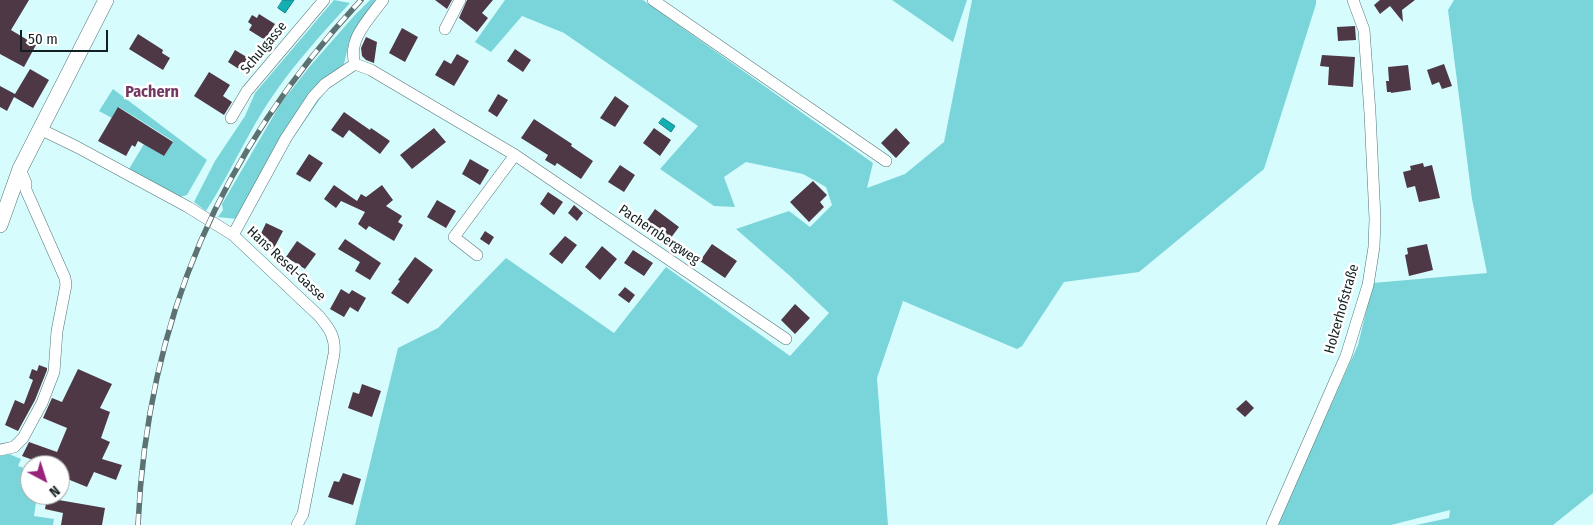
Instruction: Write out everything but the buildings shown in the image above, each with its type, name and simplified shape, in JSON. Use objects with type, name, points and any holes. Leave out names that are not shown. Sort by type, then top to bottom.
[{"type":"main road","points":[[0,225],[20,169],[106,0]]},
{"type":"street","name":"Schulgasse","points":[[231,118],[247,91],[324,0]]},
{"type":"street","points":[[233,236],[286,138],[312,97],[325,84],[355,64],[352,56],[357,37],[383,0]]},
{"type":"street","points":[[445,29],[460,0]]},
{"type":"street","points":[[653,0],[886,161]]},
{"type":"street","name":"Holzerhofstraße","points":[[1272,525],[1346,356],[1368,285],[1374,247],[1375,219],[1364,30],[1353,0]]},
{"type":"street","name":"Pachernbergweg","points":[[355,64],[371,70],[515,155],[786,339]]},
{"type":"street","name":"Hans Resel-Gasse","points":[[40,129],[188,207],[233,236],[319,316],[333,336],[334,354],[303,514],[297,525]]},
{"type":"street","points":[[478,255],[454,237],[515,155]]},
{"type":"street","points":[[0,450],[14,447],[23,438],[42,403],[54,372],[57,331],[66,285],[65,278],[26,190],[26,183],[20,169]]},
{"type":"shaded area","points":[[283,0],[294,0],[285,13],[278,8]]},
{"type":"shaded area","points":[[334,0],[350,3],[293,68],[276,91],[257,120],[206,211],[194,202],[215,161],[245,116],[255,93]]},
{"type":"shaded area","points":[[370,0],[376,0],[349,42],[344,64],[237,219],[218,217],[223,210],[222,204],[281,103],[311,65]]},
{"type":"shaded area","points":[[505,0],[643,0],[873,163],[867,188],[905,174],[944,142],[972,0],[1316,0],[1316,4],[1264,169],[1139,272],[1064,282],[1022,346],[1017,349],[903,301],[877,378],[888,525],[355,525],[398,348],[438,328],[506,258],[614,333],[666,267],[790,356],[829,313],[736,229],[789,211],[810,227],[832,205],[826,187],[803,174],[746,162],[724,177],[735,207],[714,206],[660,169],[698,126],[564,33],[522,16],[491,52],[475,42]]},
{"type":"shaded area","points":[[892,0],[967,0],[953,42]]},
{"type":"shaded area","points":[[1454,0],[1593,0],[1593,493],[1553,525],[1416,525],[1449,518],[1450,510],[1391,525],[1277,525],[1358,345],[1373,283],[1487,273],[1472,199],[1448,10]]},
{"type":"shaded area","points":[[113,89],[207,160],[187,195],[180,197],[129,169],[144,144],[164,156],[173,141],[119,107],[112,118],[99,111]]},
{"type":"shaded area","points":[[663,118],[675,126],[671,132],[659,123]]},
{"type":"shaded area","points":[[9,454],[20,459],[18,466],[20,467],[20,505],[36,505],[34,516],[54,519],[53,525],[0,525],[0,456]]},
{"type":"railway","points":[[138,525],[144,450],[157,378],[176,308],[200,242],[231,178],[268,116],[312,57],[361,0]]},
{"type":"district","name":"Pachern","points":[[152,93]]}]
